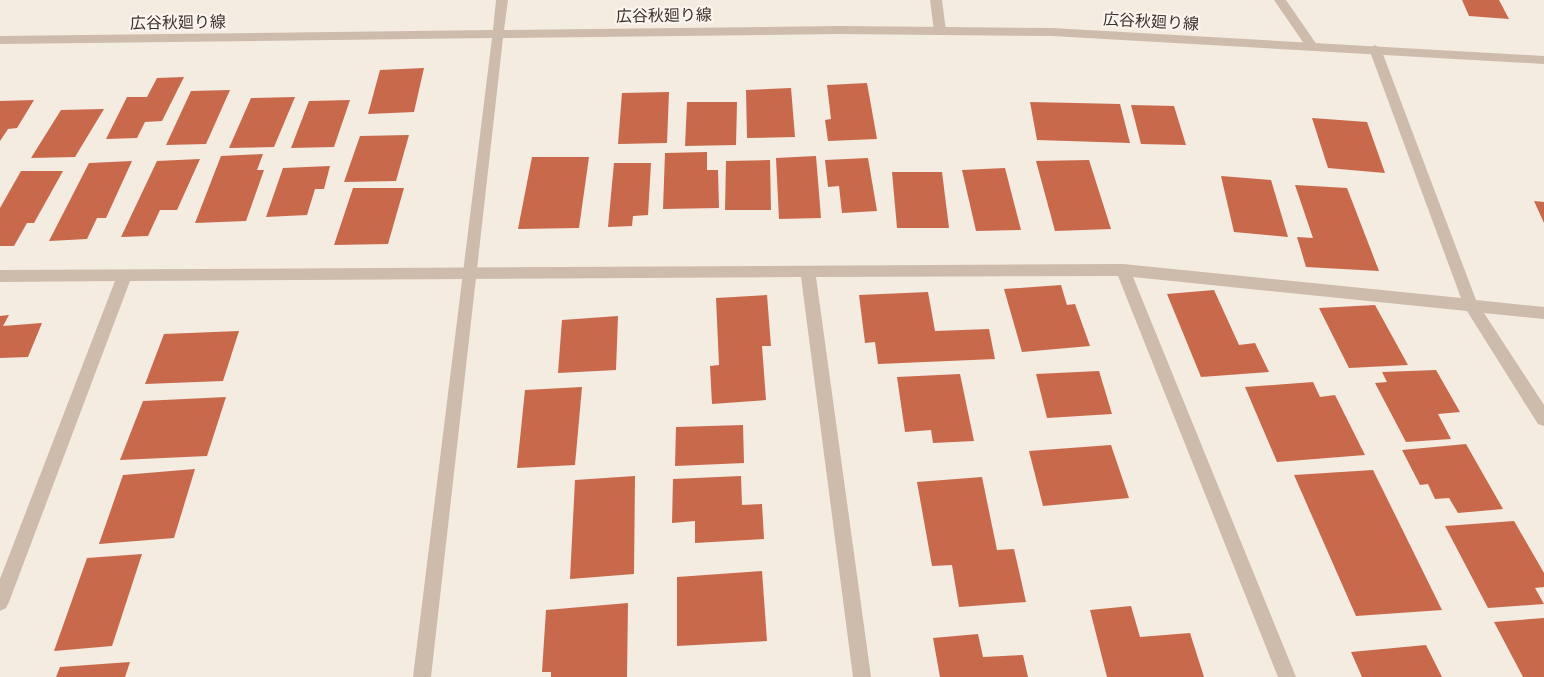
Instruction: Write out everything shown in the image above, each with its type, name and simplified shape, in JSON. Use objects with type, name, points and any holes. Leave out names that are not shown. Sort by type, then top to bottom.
[{"type":"street","points":[[422,677],[502,0]]},
{"type":"street","points":[[936,0],[940,31]]},
{"type":"street","points":[[1280,0],[1311,45]]},
{"type":"street","name":"広谷秋廻り線","points":[[0,40],[839,30],[1052,32],[1544,60]]},
{"type":"street","points":[[1375,50],[1470,304],[1544,419]]},
{"type":"street","points":[[1123,270],[1287,677]]},
{"type":"street","points":[[0,276],[1123,270],[1544,313]]},
{"type":"street","points":[[808,273],[862,677]]},
{"type":"street","points":[[0,602],[125,275]]},
{"type":"building","points":[[1462,0],[1499,0],[1509,19],[1469,16]]},
{"type":"building","points":[[424,68],[414,112],[368,114],[380,70]]},
{"type":"building","points":[[184,77],[162,121],[145,122],[137,138],[106,139],[127,97],[147,97],[157,78]]},
{"type":"building","points":[[867,83],[877,139],[828,141],[825,120],[831,119],[827,85]]},
{"type":"building","points":[[791,88],[795,137],[747,138],[746,90]]},
{"type":"building","points":[[230,90],[206,144],[166,145],[191,91]]},
{"type":"building","points":[[669,92],[667,143],[618,144],[622,93]]},
{"type":"building","points":[[295,97],[274,147],[229,148],[251,98]]},
{"type":"building","points":[[34,100],[17,128],[8,129],[0,141],[0,101]]},
{"type":"building","points":[[350,100],[334,147],[291,148],[309,101]]},
{"type":"building","points":[[687,102],[737,102],[736,145],[685,146]]},
{"type":"building","points":[[1030,102],[1120,104],[1130,143],[1037,140]]},
{"type":"building","points":[[1131,105],[1174,106],[1186,145],[1141,144]]},
{"type":"building","points":[[104,109],[75,157],[31,158],[61,110]]},
{"type":"building","points":[[1312,118],[1367,122],[1385,173],[1328,168]]},
{"type":"building","points":[[409,135],[396,181],[344,182],[360,136]]},
{"type":"building","points":[[707,152],[707,170],[718,170],[719,208],[663,209],[665,153]]},
{"type":"building","points":[[263,154],[257,170],[264,170],[246,221],[195,223],[221,156]]},
{"type":"building","points":[[816,156],[821,218],[779,219],[776,158]]},
{"type":"building","points":[[532,157],[589,157],[579,228],[518,229]]},
{"type":"building","points":[[868,158],[877,211],[842,213],[839,186],[828,187],[825,160]]},
{"type":"building","points":[[200,159],[177,210],[160,210],[148,236],[121,237],[157,161]]},
{"type":"building","points":[[770,160],[771,210],[725,210],[726,161]]},
{"type":"building","points":[[1089,160],[1111,229],[1055,231],[1036,161]]},
{"type":"building","points":[[132,161],[106,218],[97,218],[87,239],[49,241],[89,163]]},
{"type":"building","points":[[614,163],[651,163],[648,215],[633,216],[632,226],[608,227]]},
{"type":"building","points":[[330,166],[324,189],[315,189],[307,215],[266,217],[283,168]]},
{"type":"building","points":[[1005,168],[1021,230],[976,231],[962,170]]},
{"type":"building","points":[[21,171],[63,171],[34,223],[27,223],[14,246],[0,246],[0,208]]},
{"type":"building","points":[[892,172],[942,172],[949,228],[897,228]]},
{"type":"building","points":[[1221,176],[1271,180],[1288,237],[1234,232]]},
{"type":"building","points":[[1295,185],[1347,188],[1379,271],[1306,267],[1297,237],[1313,238]]},
{"type":"building","points":[[353,188],[404,188],[388,244],[334,245]]},
{"type":"building","points":[[1534,201],[1544,202],[1544,223]]},
{"type":"building","points":[[1061,285],[1067,305],[1075,304],[1090,346],[1022,352],[1004,289]]},
{"type":"building","points":[[1214,290],[1239,345],[1255,343],[1269,372],[1201,377],[1167,294]]},
{"type":"building","points":[[928,292],[935,331],[989,329],[995,359],[878,364],[875,342],[865,343],[859,295]]},
{"type":"building","points":[[767,295],[771,346],[762,346],[766,400],[712,404],[710,366],[719,365],[716,298]]},
{"type":"building","points":[[1375,305],[1408,365],[1349,368],[1319,308]]},
{"type":"building","points":[[9,315],[3,326],[42,323],[28,357],[0,358],[0,316]]},
{"type":"building","points":[[618,316],[616,370],[558,373],[562,320]]},
{"type":"building","points":[[239,331],[223,381],[145,384],[164,334]]},
{"type":"building","points":[[1436,370],[1460,412],[1438,414],[1451,439],[1406,442],[1375,383],[1387,382],[1382,372]]},
{"type":"building","points":[[1099,371],[1112,414],[1047,418],[1036,374]]},
{"type":"building","points":[[960,374],[974,441],[933,443],[931,430],[905,432],[897,377]]},
{"type":"building","points":[[1313,382],[1320,397],[1335,395],[1365,455],[1277,462],[1245,387]]},
{"type":"building","points":[[582,387],[575,465],[517,468],[525,390]]},
{"type":"building","points":[[226,397],[207,456],[120,460],[143,401]]},
{"type":"building","points":[[743,425],[744,463],[675,466],[676,427]]},
{"type":"building","points":[[1466,444],[1503,509],[1458,513],[1449,498],[1435,499],[1428,484],[1420,485],[1402,450]]},
{"type":"building","points":[[1111,445],[1129,498],[1043,506],[1029,451]]},
{"type":"building","points":[[195,469],[174,538],[99,544],[123,475]]},
{"type":"building","points":[[1373,470],[1442,610],[1356,616],[1294,475]]},
{"type":"building","points":[[635,476],[634,574],[570,579],[575,480]]},
{"type":"building","points":[[741,476],[742,505],[762,504],[764,539],[695,543],[695,521],[672,523],[673,479]]},
{"type":"building","points":[[982,477],[997,550],[1014,549],[1026,602],[959,607],[952,565],[932,566],[917,482]]},
{"type":"building","points":[[1514,521],[1544,573],[1544,587],[1535,588],[1544,604],[1488,608],[1445,526]]},
{"type":"building","points":[[142,554],[112,646],[54,651],[87,558]]},
{"type":"building","points":[[762,571],[767,641],[677,646],[677,577]]},
{"type":"building","points":[[628,603],[627,677],[551,677],[551,672],[542,672],[546,610]]},
{"type":"building","points":[[1131,606],[1140,637],[1190,633],[1204,677],[1107,677],[1090,610]]},
{"type":"building","points":[[1544,618],[1544,677],[1523,677],[1494,622]]},
{"type":"building","points":[[978,634],[983,657],[1023,655],[1028,677],[940,677],[933,638]]},
{"type":"building","points":[[1426,645],[1442,677],[1362,677],[1351,652]]},
{"type":"building","points":[[130,662],[125,677],[56,677],[60,667]]}]
